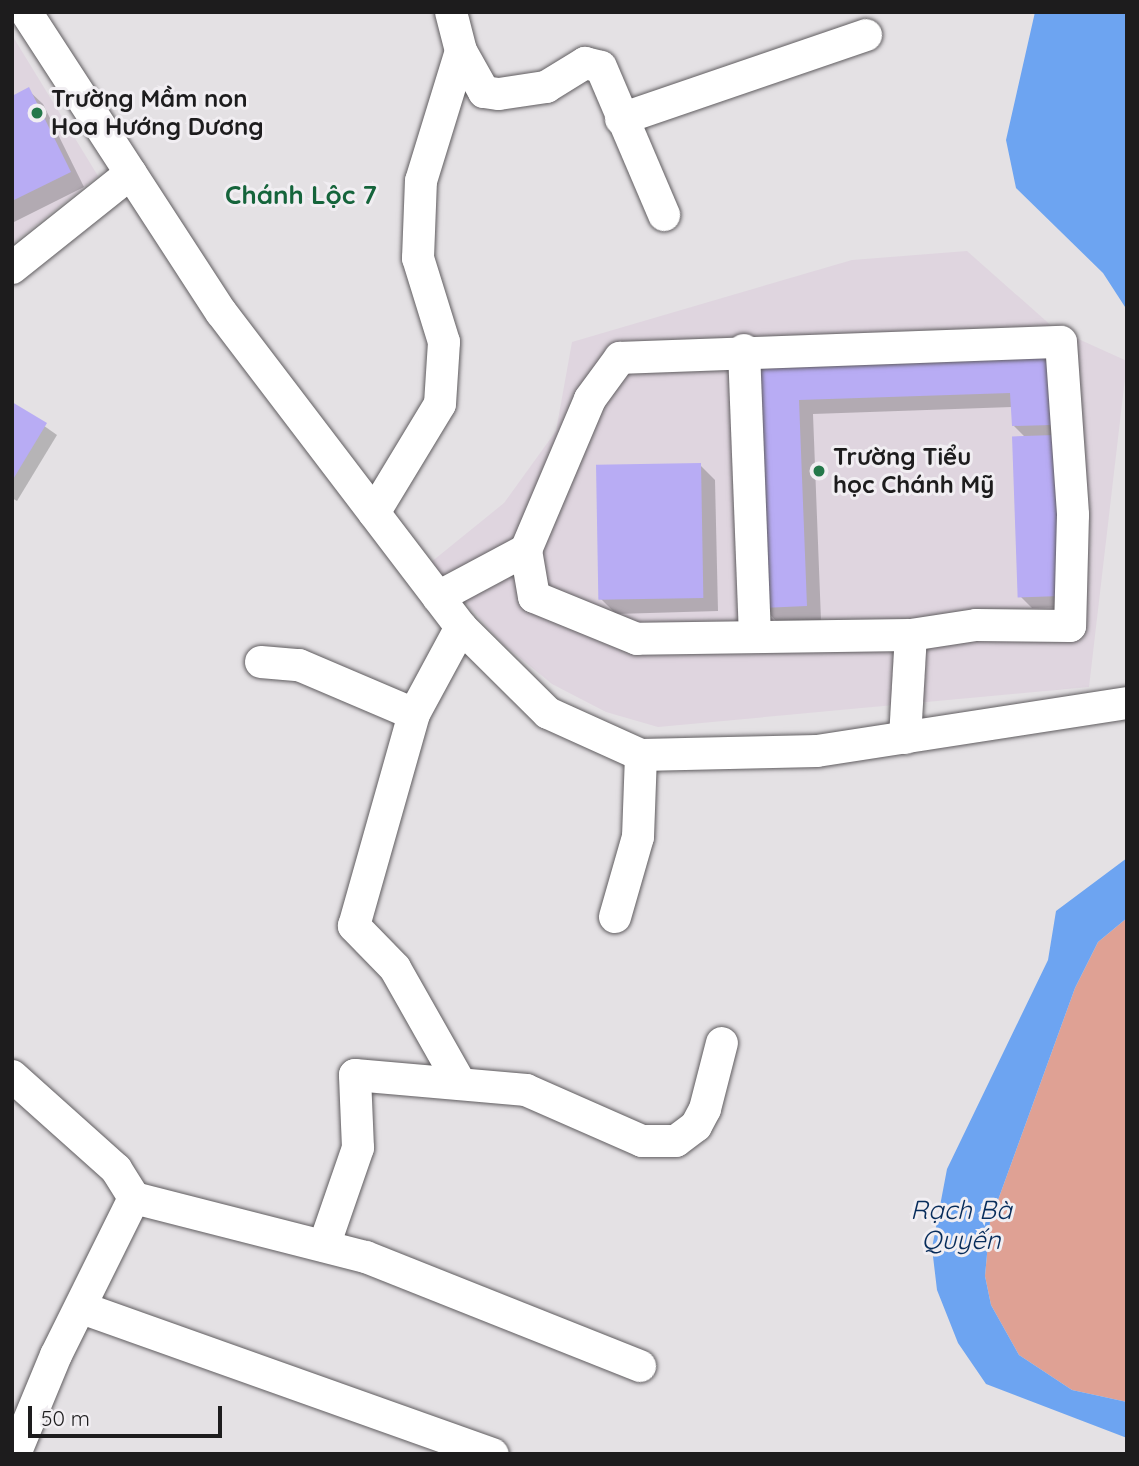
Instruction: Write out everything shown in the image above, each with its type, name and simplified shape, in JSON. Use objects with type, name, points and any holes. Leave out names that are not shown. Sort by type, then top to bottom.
[{"type":"street","points":[[26,12],[221,312],[461,627],[548,713],[640,755],[817,751],[1127,703]]},
{"type":"street","points":[[451,12],[461,51],[484,92],[546,87],[584,63],[601,67],[664,215]]},
{"type":"street","points":[[621,119],[866,35]]},
{"type":"street","points":[[374,513],[440,404],[444,342],[418,257],[421,181],[461,51]]},
{"type":"street","points":[[12,268],[131,173]]},
{"type":"street","points":[[1061,342],[1073,515],[1070,626],[976,625],[911,635],[636,639],[594,625],[534,597],[526,550],[590,399],[620,358],[744,350],[1061,342]]},
{"type":"street","points":[[744,350],[755,637]]},
{"type":"street","points":[[438,597],[526,550]]},
{"type":"street","points":[[460,1083],[395,968],[354,926],[414,714],[461,627]]},
{"type":"street","points":[[905,738],[911,635]]},
{"type":"street","points":[[261,662],[299,665],[414,714]]},
{"type":"street","points":[[615,917],[638,837],[640,755]]},
{"type":"street","points":[[324,1247],[358,1148],[355,1075],[526,1090],[642,1141],[676,1141],[696,1126],[705,1109],[722,1043]]},
{"type":"street","points":[[12,1076],[116,1169],[134,1198],[324,1247],[471,1294],[640,1366]]},
{"type":"street","points":[[15,1454],[134,1198]]},
{"type":"street","points":[[82,1308],[493,1454]]},
{"type":"shaded area","name":"Trường Mầm non Hoa Hướng Dương","points":[[12,35],[98,176],[12,244]]},
{"type":"shaded area","name":"Trường Tiểu học Chánh Mỹ","points":[[967,251],[1054,328],[1127,361],[1089,687],[658,727],[606,712],[552,684],[503,644],[430,563],[504,503],[556,431],[572,342],[852,260]]},
{"type":"shaded area","points":[[1127,918],[1127,1402],[1072,1390],[1019,1355],[991,1305],[985,1276],[990,1222],[1075,988],[1098,942]]},
{"type":"water","points":[[1035,12],[1127,12],[1127,310],[1103,273],[1016,188],[1006,140]]},
{"type":"water","name":"Rạch Bà Quyến","points":[[1127,858],[1127,918],[1098,942],[1075,988],[990,1222],[985,1276],[991,1305],[1019,1355],[1072,1390],[1127,1402],[1127,1438],[986,1384],[958,1343],[937,1290],[932,1248],[947,1169],[1048,960],[1056,911]]},
{"type":"building","points":[[29,87],[71,172],[12,201],[12,96]]},
{"type":"building","points":[[1049,349],[1052,425],[1012,426],[1010,393],[799,400],[807,606],[761,608],[751,359]]},
{"type":"building","points":[[12,402],[47,423],[12,481]]},
{"type":"building","points":[[1055,435],[1061,596],[1018,597],[1012,437]]},
{"type":"building","points":[[701,463],[703,598],[598,600],[596,465]]},
{"type":"place","name":"Trường Mầm non Hoa Hướng Dương","points":[[37,113]]},
{"type":"place","name":"Trường Tiểu học Chánh Mỹ","points":[[819,471]]},
{"type":"district","name":"Chánh Lộc 7","points":[[301,195]]}]
